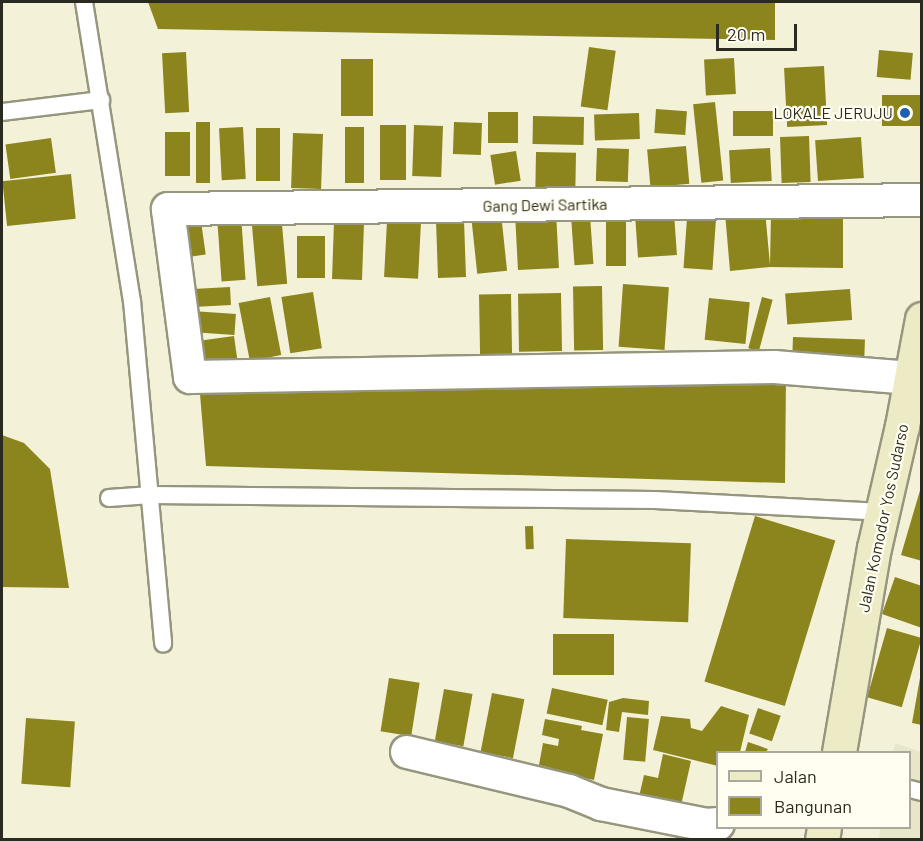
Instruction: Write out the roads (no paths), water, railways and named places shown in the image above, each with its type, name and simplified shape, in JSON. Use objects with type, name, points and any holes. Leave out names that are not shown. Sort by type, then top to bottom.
[{"type":"street","name":"Gang Dewi Sartika","points":[[911,378],[774,367],[189,377],[168,209],[921,200]]},
{"type":"street","name":"Jalan Komodor Yos Sudarso","points":[[839,751],[882,512],[911,378],[921,319]]},
{"type":"street","points":[[406,752],[570,791],[601,804],[716,824]]},
{"type":"lane","points":[[84,2],[132,300],[163,644]]},
{"type":"lane","points":[[2,112],[101,100]]},
{"type":"lane","points":[[109,498],[151,495],[655,500],[882,512]]},
{"type":"place","name":"LOKALE JERUJU","points":[[905,113]]}]
